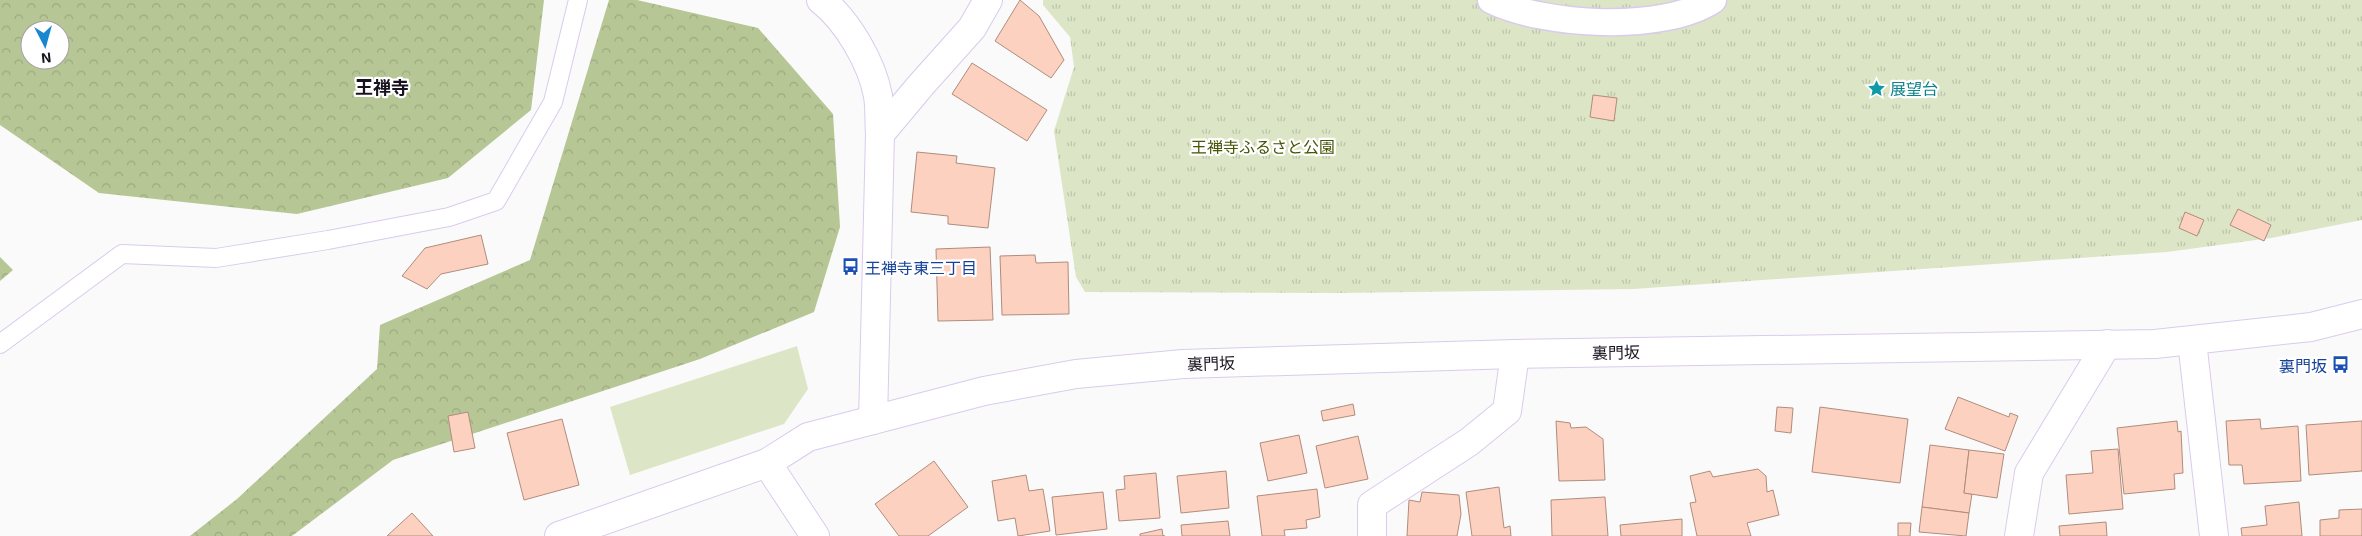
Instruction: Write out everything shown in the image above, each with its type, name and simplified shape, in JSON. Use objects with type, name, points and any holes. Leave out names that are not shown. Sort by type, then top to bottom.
[{"type":"street","points":[[821,0],[852,36],[868,64],[878,95],[880,134],[873,420]]},
{"type":"street","points":[[880,134],[972,28],[988,0]]},
{"type":"street","points":[[1490,0],[1565,20],[1626,22],[1669,18],[1704,6],[1713,0]]},
{"type":"street","name":"裏門坂","points":[[559,536],[609,528],[767,463],[808,437],[984,391],[1096,372],[1182,364],[1515,354],[2192,341],[2311,327],[2362,314]]},
{"type":"street","points":[[2192,341],[2214,536]]},
{"type":"street","points":[[2019,536],[2029,472],[2107,344]]},
{"type":"street","points":[[1372,536],[1372,505],[1469,442],[1507,411],[1515,354]]},
{"type":"street","points":[[767,463],[815,536]]},
{"type":"lane","points":[[0,344],[122,254],[216,258],[449,217],[496,201],[554,102],[578,0]]},
{"type":"green space","points":[[0,0],[544,0],[531,110],[448,178],[297,214],[99,193],[0,125]]},
{"type":"green space","points":[[609,0],[637,0],[758,28],[833,114],[840,227],[814,312],[700,359],[393,460],[292,536],[190,536],[237,499],[377,369],[380,325],[530,260]]},
{"type":"green space","name":"王禅寺ふるさと公園","points":[[1043,0],[2362,0],[2362,220],[2271,238],[2167,252],[1634,289],[1339,293],[1085,292],[1076,277],[1054,131],[1074,67],[1070,37],[1043,5]]},
{"type":"green space","points":[[0,257],[13,270],[0,281]]},
{"type":"green space","points":[[797,346],[808,389],[784,424],[630,475],[610,407]]},
{"type":"building","points":[[1020,0],[1039,16],[1064,60],[1051,78],[995,41]]},
{"type":"building","points":[[972,63],[1047,110],[1027,141],[952,94]]},
{"type":"building","points":[[1593,95],[1617,98],[1614,121],[1590,117]]},
{"type":"building","points":[[917,152],[957,156],[956,163],[995,168],[988,228],[948,224],[948,216],[911,212]]},
{"type":"building","points":[[2238,209],[2271,225],[2264,241],[2230,225]]},
{"type":"building","points":[[2185,212],[2204,220],[2197,236],[2179,228]]},
{"type":"building","points":[[481,235],[488,264],[441,274],[427,289],[402,276],[425,248]]},
{"type":"building","points":[[990,247],[993,320],[938,321],[936,249]]},
{"type":"building","points":[[1035,255],[1036,263],[1068,262],[1069,314],[1002,315],[1000,256]]},
{"type":"building","points":[[1958,397],[2009,417],[2010,413],[2018,416],[2005,451],[1945,429]]},
{"type":"building","points":[[1353,404],[1355,415],[1323,421],[1321,411]]},
{"type":"building","points":[[1777,407],[1793,408],[1791,433],[1775,431]]},
{"type":"building","points":[[1820,407],[1908,419],[1900,483],[1812,472]]},
{"type":"building","points":[[468,412],[475,448],[454,452],[448,416]]},
{"type":"building","points":[[562,419],[579,485],[524,500],[507,433]]},
{"type":"building","points":[[2260,419],[2261,429],[2298,426],[2301,481],[2244,484],[2242,465],[2229,465],[2226,421]]},
{"type":"building","points":[[1556,421],[1570,423],[1571,428],[1586,427],[1603,439],[1605,480],[1559,481]]},
{"type":"building","points":[[2177,421],[2178,432],[2181,431],[2183,473],[2174,474],[2175,489],[2124,494],[2117,428]]},
{"type":"building","points":[[2362,421],[2362,471],[2309,475],[2306,425]]},
{"type":"building","points":[[1299,435],[1307,473],[1268,481],[1260,443]]},
{"type":"building","points":[[1358,436],[1368,479],[1325,488],[1316,446]]},
{"type":"building","points":[[1930,445],[1969,450],[1964,493],[1972,494],[1969,513],[1922,507]]},
{"type":"building","points":[[2118,449],[2123,509],[2069,514],[2066,475],[2093,473],[2091,451]]},
{"type":"building","points":[[1969,450],[2004,454],[1997,498],[1964,493]]},
{"type":"building","points":[[934,461],[968,507],[928,536],[899,536],[875,504]]},
{"type":"building","points":[[1758,469],[1766,476],[1767,492],[1773,490],[1779,515],[1747,523],[1751,536],[1697,536],[1690,503],[1696,502],[1690,476],[1710,471],[1713,477]]},
{"type":"building","points":[[1226,471],[1229,508],[1181,513],[1177,476]]},
{"type":"building","points":[[1156,473],[1160,518],[1119,521],[1116,490],[1125,489],[1124,476]]},
{"type":"building","points":[[1026,475],[1029,491],[1043,489],[1050,531],[1018,536],[1015,518],[998,521],[992,481]]},
{"type":"building","points":[[1499,487],[1504,528],[1510,526],[1511,536],[1472,536],[1466,492]]},
{"type":"building","points":[[1317,489],[1320,517],[1306,520],[1307,528],[1284,530],[1285,536],[1262,536],[1257,496]]},
{"type":"building","points":[[1103,492],[1107,529],[1056,535],[1052,497]]},
{"type":"building","points":[[1422,492],[1459,495],[1461,514],[1457,536],[1407,536],[1409,500],[1420,502]]},
{"type":"building","points":[[1605,497],[1608,536],[1552,536],[1551,500]]},
{"type":"building","points":[[2299,502],[2302,536],[2242,536],[2241,528],[2267,525],[2265,506]]},
{"type":"building","points":[[1922,507],[1969,513],[1966,536],[1919,532]]},
{"type":"building","points":[[2362,509],[2362,536],[2320,536],[2320,520],[2339,518],[2339,510]]},
{"type":"building","points":[[412,513],[433,536],[387,536]]},
{"type":"building","points":[[1682,519],[1682,536],[1621,536],[1620,525]]},
{"type":"building","points":[[1228,521],[1230,536],[1182,536],[1181,525]]},
{"type":"building","points":[[2106,522],[2107,536],[2060,536],[2059,526]]},
{"type":"building","points":[[1898,523],[1911,523],[1910,536],[1898,536]]},
{"type":"building","points":[[1162,529],[1163,536],[1140,536],[1140,534]]},
{"type":"place","name":"展望台","points":[[1876,88]]},
{"type":"place","name":"王禅寺東三丁目","points":[[851,267]]},
{"type":"place","name":"裏門坂","points":[[2341,365]]},
{"type":"district","name":"王禅寺","points":[[382,87]]}]
